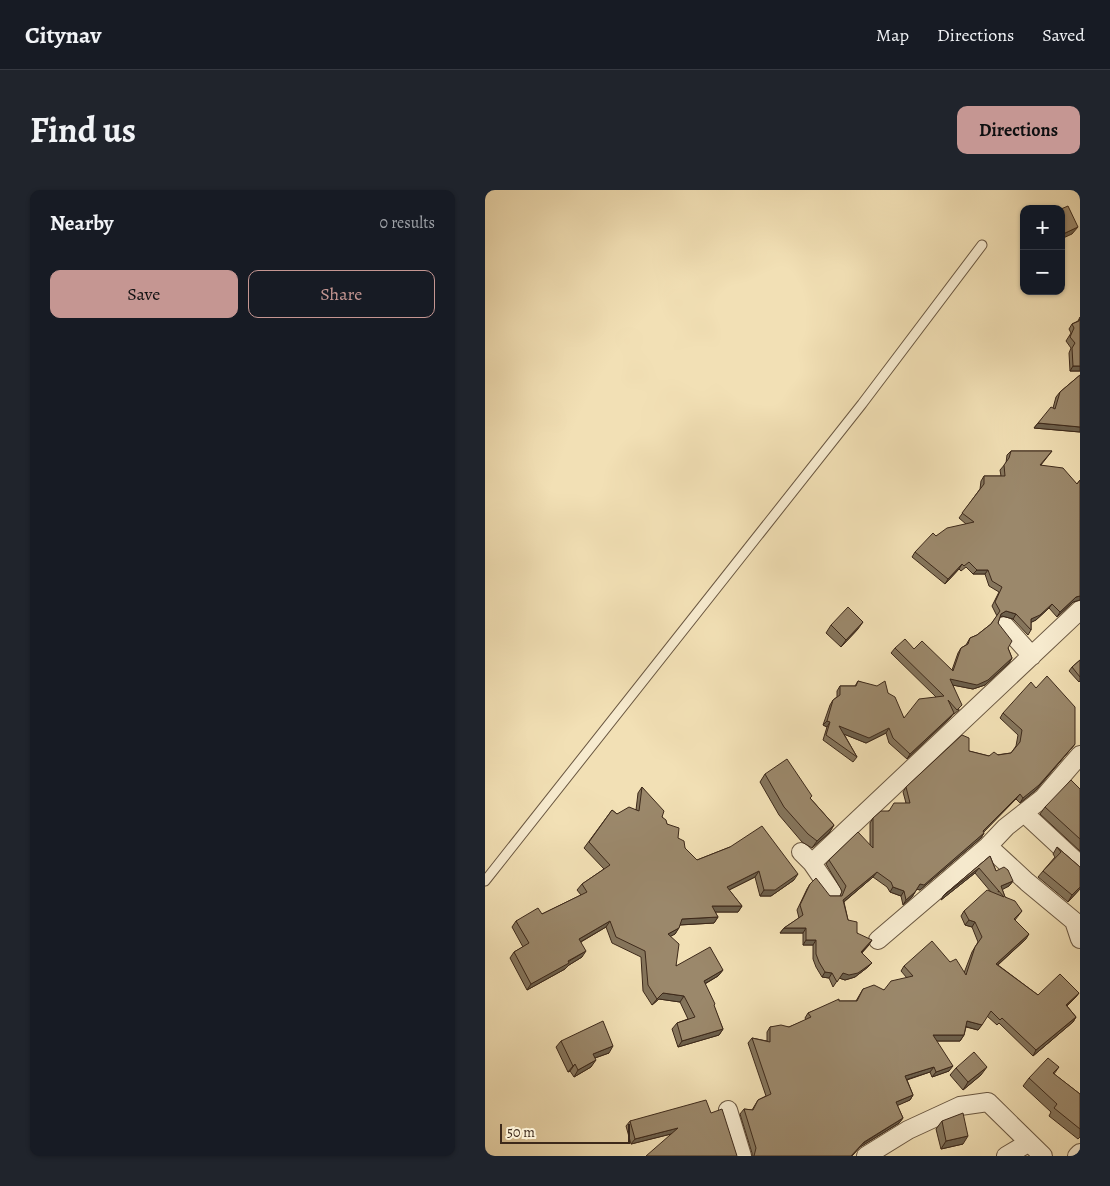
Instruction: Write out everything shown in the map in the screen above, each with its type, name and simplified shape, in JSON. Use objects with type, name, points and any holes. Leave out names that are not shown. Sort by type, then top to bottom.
[{"type":"street","points":[[831,892],[806,858],[1032,656],[1080,610]]},
{"type":"street","points":[[1005,626],[1032,656]]},
{"type":"street","points":[[879,940],[1043,798],[1080,755]]},
{"type":"street","points":[[1024,813],[1080,865]]},
{"type":"street","points":[[988,846],[1027,882],[1075,921],[1080,939]]},
{"type":"street","points":[[866,1156],[907,1130],[960,1106],[987,1102],[1043,1156]]},
{"type":"street","points":[[728,1110],[742,1156]]},
{"type":"street","points":[[1006,1156],[1028,1143]]},
{"type":"street","points":[[1077,1156],[1080,1153]]},
{"type":"lane","points":[[485,881],[862,404],[982,245]]},
{"type":"building","points":[[1068,206],[1078,227],[1065,233],[1065,207]]},
{"type":"building","points":[[1080,319],[1080,366],[1073,366],[1072,348],[1075,343],[1070,337],[1074,328],[1072,324]]},
{"type":"building","points":[[1080,375],[1080,427],[1038,423],[1051,407],[1055,409],[1060,392]]},
{"type":"building","points":[[1011,451],[1052,451],[1040,465],[1063,468],[1077,484],[1080,480],[1080,596],[1076,597],[1060,612],[1052,604],[1040,615],[1031,619],[1031,630],[1016,614],[1006,611],[1001,614],[998,623],[1012,641],[1008,648],[1012,658],[988,680],[977,685],[950,679],[962,705],[957,710],[948,700],[954,713],[910,754],[893,738],[889,728],[869,738],[839,726],[857,757],[826,735],[830,722],[827,721],[833,700],[840,695],[840,686],[856,686],[858,681],[877,686],[885,681],[888,693],[895,697],[904,718],[919,699],[944,696],[895,648],[905,639],[914,649],[922,641],[953,671],[961,648],[968,644],[970,638],[991,624],[1000,611],[995,602],[1002,587],[992,581],[988,570],[977,570],[969,562],[964,566],[962,564],[948,579],[915,552],[933,533],[936,536],[947,528],[974,522],[962,513],[984,484],[984,476],[1005,476],[1004,465]]},
{"type":"building","points":[[848,607],[863,622],[846,640],[831,625]]},
{"type":"building","points":[[1080,660],[1080,677],[1072,667]]},
{"type":"building","points":[[1047,676],[1075,707],[1075,744],[1039,785],[1023,798],[1020,794],[983,831],[984,833],[924,885],[920,884],[915,892],[906,900],[904,891],[893,887],[891,882],[877,872],[843,900],[848,920],[857,922],[857,933],[872,940],[861,952],[872,963],[858,973],[849,975],[843,973],[837,982],[832,973],[825,972],[819,962],[816,954],[816,940],[806,940],[806,928],[784,928],[803,915],[800,905],[810,884],[816,878],[830,896],[842,896],[846,886],[829,860],[858,832],[873,848],[873,818],[881,811],[889,811],[894,803],[910,803],[906,787],[962,735],[969,738],[969,751],[989,756],[994,752],[998,755],[1011,753],[1020,742],[1022,730],[1003,713],[1031,682],[1036,688]]},
{"type":"building","points":[[787,759],[812,796],[810,798],[834,825],[817,841],[808,834],[784,807],[765,774]]},
{"type":"building","points":[[1071,780],[1080,789],[1080,839],[1045,807]]},
{"type":"building","points":[[642,787],[664,811],[662,817],[666,820],[667,824],[679,828],[678,838],[684,841],[685,848],[697,860],[730,847],[762,826],[798,874],[775,890],[764,890],[759,871],[727,887],[742,906],[712,906],[718,917],[682,919],[679,928],[668,934],[679,944],[676,966],[710,947],[723,970],[704,981],[715,1004],[723,1029],[682,1041],[677,1023],[695,1017],[684,996],[663,993],[657,999],[648,985],[645,951],[616,937],[610,921],[579,939],[586,951],[568,961],[569,963],[531,984],[514,952],[529,943],[516,921],[538,908],[542,914],[587,892],[582,884],[610,865],[589,842],[612,810],[617,814],[629,807],[639,811]]},
{"type":"building","points":[[1057,847],[1080,867],[1080,887],[1072,895],[1043,871],[1061,852]]},
{"type":"building","points":[[990,856],[996,871],[1004,867],[1008,870],[1013,881],[1001,886],[1005,897],[1015,901],[1022,911],[1014,919],[1029,934],[996,964],[1038,995],[1060,974],[1079,993],[1066,1005],[1076,1017],[1036,1050],[1002,1018],[1000,1020],[991,1011],[982,1025],[967,1021],[964,1035],[933,1035],[953,1066],[936,1072],[934,1067],[905,1076],[913,1095],[896,1102],[903,1118],[864,1142],[851,1156],[754,1156],[756,1148],[744,1109],[753,1110],[758,1100],[771,1094],[752,1038],[770,1042],[770,1027],[781,1025],[789,1027],[811,1017],[808,1013],[839,999],[839,1001],[857,1001],[863,989],[874,985],[884,990],[891,981],[913,976],[904,966],[932,941],[950,962],[956,959],[966,975],[975,947],[982,937],[975,922],[969,920],[964,911],[987,890],[1004,897],[979,868],[944,895]]},
{"type":"building","points":[[603,1021],[613,1046],[593,1054],[596,1060],[578,1070],[575,1064],[573,1066],[561,1041]]},
{"type":"building","points":[[974,1052],[987,1067],[968,1082],[956,1068]]},
{"type":"building","points":[[1048,1058],[1059,1067],[1053,1073],[1080,1094],[1080,1129],[1054,1108],[1057,1104],[1029,1078]]},
{"type":"building","points":[[706,1100],[711,1113],[722,1109],[737,1156],[646,1156],[678,1128],[635,1139],[630,1121]]},
{"type":"building","points":[[963,1113],[968,1136],[946,1141],[942,1121]]}]
